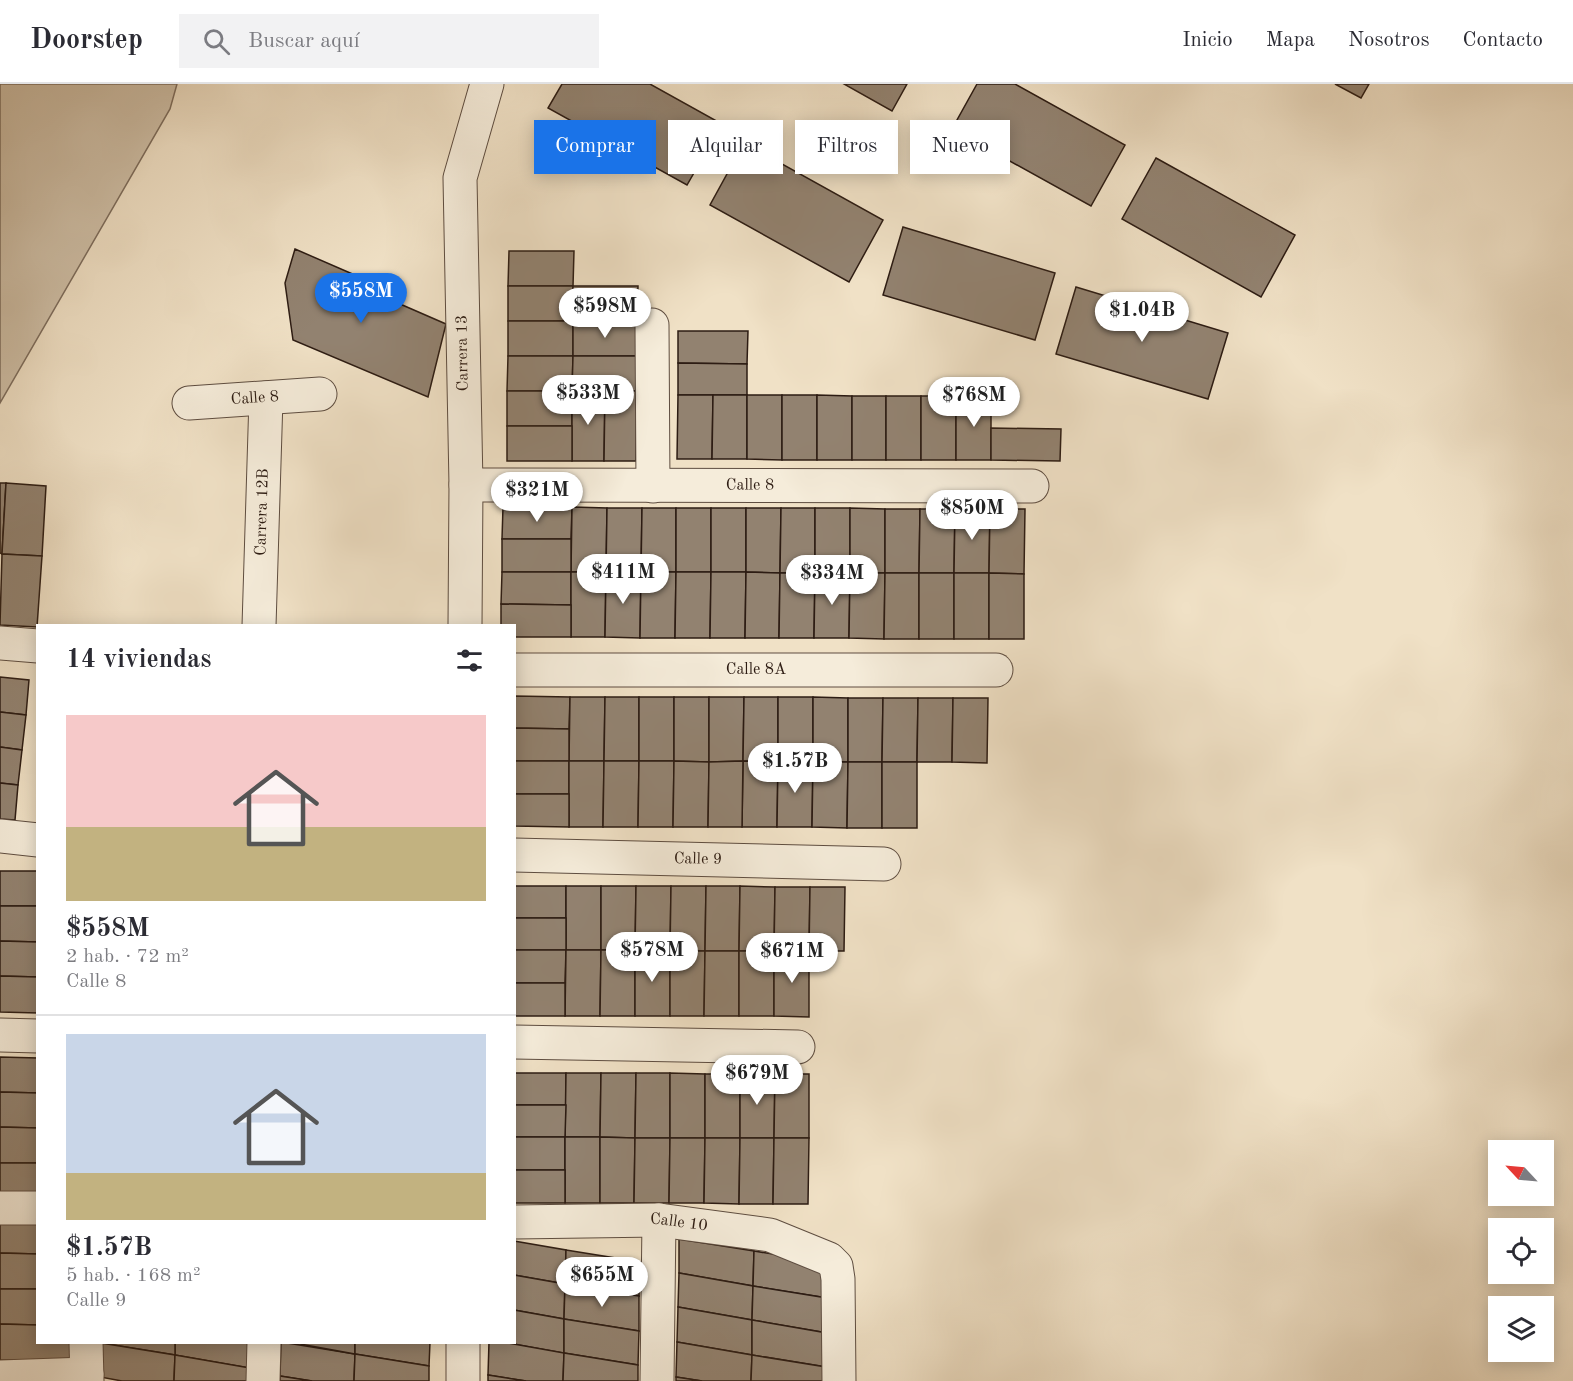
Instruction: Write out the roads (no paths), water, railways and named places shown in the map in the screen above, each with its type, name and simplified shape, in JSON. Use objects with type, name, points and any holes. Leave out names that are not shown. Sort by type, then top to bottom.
[{"type":"street","name":"Carrera 13","points":[[465,624],[466,485],[460,178],[487,84]]},
{"type":"street","points":[[652,326],[653,486]]},
{"type":"street","name":"Calle 8","points":[[189,403],[320,394]]},
{"type":"street","name":"Carrera 12B","points":[[259,624],[266,398]]},
{"type":"street","name":"Calle 8","points":[[466,485],[1032,486]]},
{"type":"street","points":[[0,643],[36,646]]},
{"type":"street","name":"Calle 8A","points":[[516,670],[996,670]]},
{"type":"street","points":[[0,836],[36,840]]},
{"type":"street","name":"Calle 9","points":[[516,855],[884,864]]},
{"type":"street","points":[[0,1035],[36,1036]]},
{"type":"street","points":[[516,1042],[798,1047]]},
{"type":"street","points":[[0,1208],[36,1208]]},
{"type":"street","points":[[657,1381],[659,1220]]},
{"type":"street","name":"Calle 10","points":[[516,1222],[659,1220],[770,1235],[813,1251],[829,1259],[836,1266],[839,1381]]},
{"type":"street","points":[[263,1381],[264,1344]]},
{"type":"street","points":[[463,1344],[463,1381]]},
{"type":"street","points":[[0,1377],[87,1366]]}]
